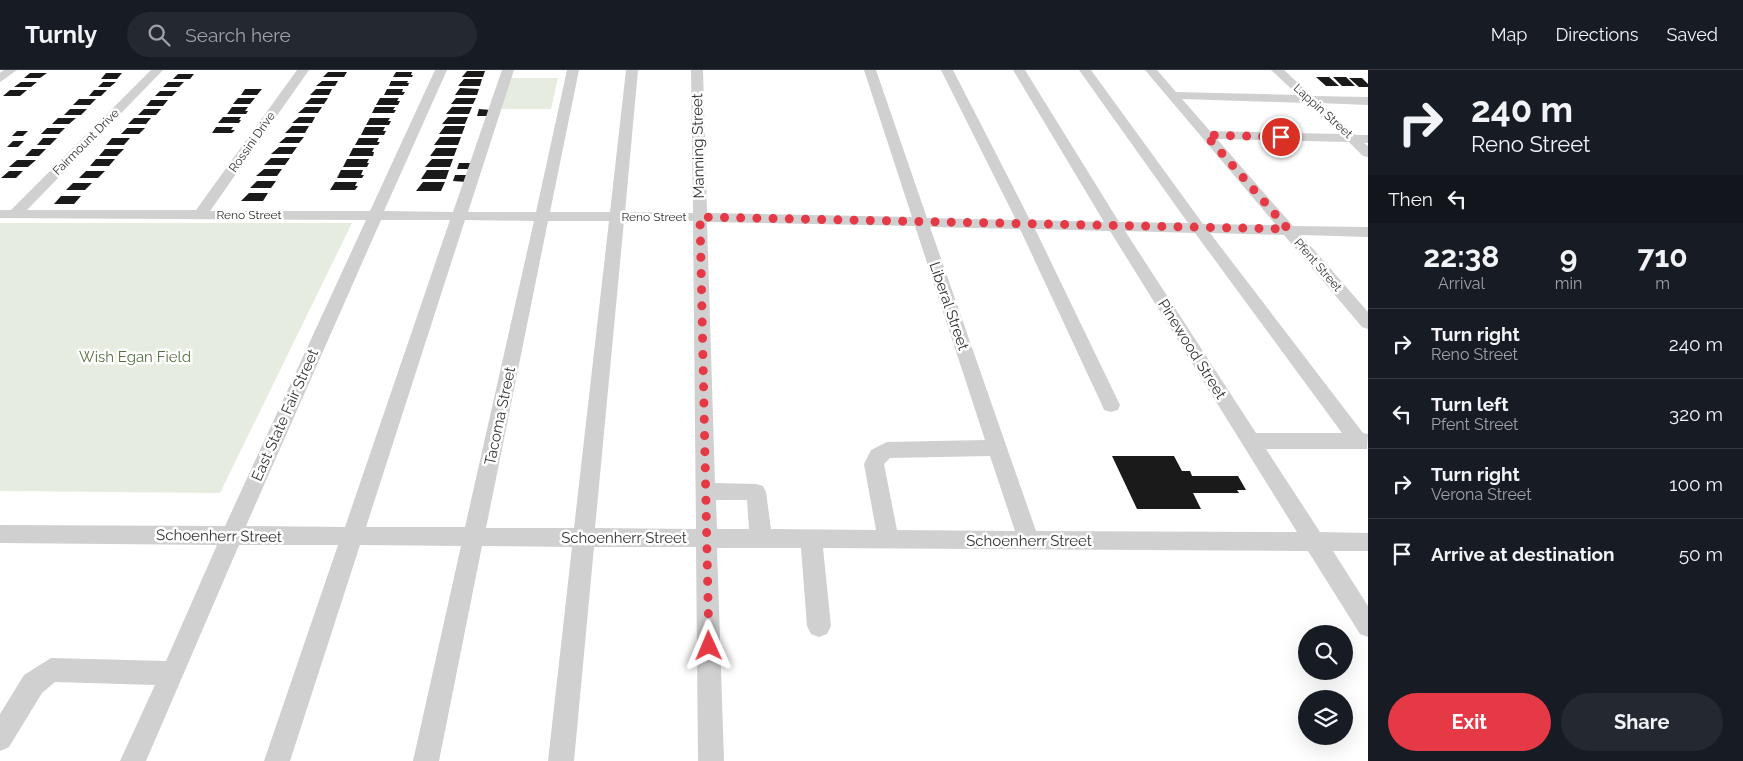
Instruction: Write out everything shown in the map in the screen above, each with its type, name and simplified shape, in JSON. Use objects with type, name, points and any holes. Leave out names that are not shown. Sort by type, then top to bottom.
[{"type":"street","points":[[0,79],[11,70]]},
{"type":"street","name":"Fairmount Drive","points":[[7,214],[156,70]]},
{"type":"street","name":"Rossini Drive","points":[[200,215],[303,70]]},
{"type":"street","name":"East State Fair Street","points":[[133,761],[441,70]]},
{"type":"street","points":[[277,761],[508,70]]},
{"type":"street","name":"Tacoma Street","points":[[426,761],[475,538],[572,70]]},
{"type":"street","points":[[561,761],[632,70]]},
{"type":"street","name":"Manning Street","points":[[697,70],[711,761]]},
{"type":"street","name":"Liberal Street","points":[[870,70],[1029,541]]},
{"type":"street","points":[[947,70],[1025,224],[1111,405]]},
{"type":"street","name":"Pinewood Street","points":[[1019,70],[1114,226],[1368,626]]},
{"type":"street","points":[[1085,70],[1198,228],[1363,441]]},
{"type":"street","name":"Pfent Street","points":[[1151,70],[1368,323]]},
{"type":"street","name":"Lappin Street","points":[[1277,70],[1368,153]]},
{"type":"street","points":[[1173,96],[1368,101]]},
{"type":"street","points":[[1206,135],[1368,139]]},
{"type":"street","name":"Reno Street","points":[[7,214],[700,217],[1368,232]]},
{"type":"street","points":[[1251,441],[1363,441]]},
{"type":"street","points":[[888,540],[874,464],[875,458],[887,450],[997,448]]},
{"type":"street","points":[[706,491],[756,492],[760,539]]},
{"type":"street","name":"Schoenherr Street","points":[[0,534],[1368,542]]},
{"type":"street","points":[[811,540],[819,626]]},
{"type":"street","points":[[0,738],[33,684],[51,670],[173,673]]},
{"type":"green space","points":[[511,78],[558,78],[551,109],[501,109]]},
{"type":"green space","name":"Wish Egan Field","points":[[0,223],[352,223],[220,493],[0,491]]},
{"type":"building","points":[[467,71],[485,71],[483,77],[462,77]]},
{"type":"building","points":[[328,72],[347,72],[344,77],[323,77]]},
{"type":"building","points":[[396,72],[412,72],[411,75],[413,75],[412,77],[393,77]]},
{"type":"building","points":[[30,73],[47,73],[40,78],[24,78]]},
{"type":"building","points":[[106,73],[122,73],[117,79],[101,79]]},
{"type":"building","points":[[178,74],[194,74],[190,79],[173,79]]},
{"type":"building","points":[[1316,77],[1329,77],[1339,86],[1326,86]]},
{"type":"building","points":[[1333,77],[1346,77],[1355,86],[1342,86]]},
{"type":"building","points":[[1349,78],[1362,78],[1368,84],[1368,87],[1359,87]]},
{"type":"building","points":[[464,79],[482,79],[480,86],[458,86]]},
{"type":"building","points":[[322,81],[338,81],[335,86],[316,86]]},
{"type":"building","points":[[391,81],[408,81],[407,83],[409,83],[408,86],[389,86]]},
{"type":"building","points":[[21,82],[37,82],[31,87],[14,87]]},
{"type":"building","points":[[103,82],[116,82],[110,87],[98,87]]},
{"type":"building","points":[[168,82],[184,82],[179,87],[163,87]]},
{"type":"building","points":[[460,88],[479,89],[477,95],[455,95]]},
{"type":"building","points":[[245,89],[262,89],[257,95],[241,95]]},
{"type":"building","points":[[316,89],[332,89],[329,95],[310,95]]},
{"type":"building","points":[[387,89],[403,89],[402,92],[405,92],[403,95],[384,95]]},
{"type":"building","points":[[10,90],[27,90],[20,96],[3,96]]},
{"type":"building","points":[[94,90],[107,90],[101,96],[89,96]]},
{"type":"building","points":[[160,91],[177,91],[172,96],[155,96]]},
{"type":"building","points":[[238,98],[255,98],[250,104],[233,104]]},
{"type":"building","points":[[311,98],[328,98],[324,104],[305,104]]},
{"type":"building","points":[[380,98],[399,98],[397,101],[400,101],[398,105],[376,105]]},
{"type":"building","points":[[456,98],[476,98],[473,104],[451,104]]},
{"type":"building","points":[[79,99],[96,99],[90,105],[73,105]]},
{"type":"building","points":[[151,100],[168,100],[163,106],[146,106]]},
{"type":"building","points":[[232,107],[248,107],[245,111],[248,111],[246,114],[227,114]]},
{"type":"building","points":[[305,107],[322,107],[318,113],[298,113]]},
{"type":"building","points":[[375,107],[395,107],[393,110],[396,110],[394,113],[372,113]]},
{"type":"building","points":[[452,107],[472,107],[469,114],[446,114]]},
{"type":"building","points":[[70,109],[87,109],[81,115],[64,115]]},
{"type":"building","points":[[144,109],[161,109],[156,115],[138,115]]},
{"type":"building","points":[[479,109],[491,110],[489,116],[477,116]]},
{"type":"building","points":[[223,117],[241,117],[239,120],[241,120],[239,123],[218,123]]},
{"type":"building","points":[[299,117],[315,117],[312,123],[292,123]]},
{"type":"building","points":[[448,117],[468,117],[465,124],[442,124]]},
{"type":"building","points":[[58,118],[76,118],[69,124],[52,124]]},
{"type":"building","points":[[134,118],[151,118],[146,124],[128,124]]},
{"type":"building","points":[[370,118],[390,118],[388,121],[391,121],[389,125],[366,125]]},
{"type":"building","points":[[292,126],[309,126],[305,133],[285,133]]},
{"type":"building","points":[[445,126],[465,126],[462,134],[439,134]]},
{"type":"building","points":[[216,127],[233,127],[231,130],[235,130],[232,133],[212,133]]},
{"type":"building","points":[[365,127],[385,127],[383,131],[386,131],[384,135],[361,135]]},
{"type":"building","points":[[47,128],[65,128],[59,134],[41,134]]},
{"type":"building","points":[[127,128],[145,128],[139,134],[121,134]]},
{"type":"building","points":[[17,131],[28,131],[23,136],[12,136]]},
{"type":"building","points":[[286,137],[304,137],[299,143],[279,143]]},
{"type":"building","points":[[440,137],[461,137],[458,145],[434,145]]},
{"type":"building","points":[[43,138],[57,138],[50,145],[37,145]]},
{"type":"building","points":[[112,138],[130,138],[124,145],[106,145]]},
{"type":"building","points":[[359,138],[379,138],[377,142],[380,142],[378,145],[355,145]]},
{"type":"building","points":[[13,141],[24,141],[18,147],[7,147]]},
{"type":"building","points":[[279,147],[297,147],[292,154],[271,154]]},
{"type":"building","points":[[353,148],[374,148],[373,156],[349,156]]},
{"type":"building","points":[[436,148],[457,148],[454,156],[430,156]]},
{"type":"building","points":[[32,149],[46,149],[39,156],[25,156]]},
{"type":"building","points":[[105,149],[124,149],[117,156],[99,156]]},
{"type":"building","points":[[271,158],[290,158],[285,165],[264,165]]},
{"type":"building","points":[[96,159],[115,159],[109,166],[90,166]]},
{"type":"building","points":[[347,159],[369,159],[367,163],[369,163],[367,167],[343,167]]},
{"type":"building","points":[[432,159],[453,159],[450,167],[425,167]]},
{"type":"building","points":[[17,160],[36,160],[28,167],[9,167]]},
{"type":"building","points":[[459,163],[472,163],[470,169],[457,169]]},
{"type":"building","points":[[264,169],[282,169],[277,176],[256,176]]},
{"type":"building","points":[[341,170],[363,170],[361,175],[364,175],[362,178],[337,178]]},
{"type":"building","points":[[427,170],[449,170],[446,179],[421,179]]},
{"type":"building","points":[[9,171],[23,171],[16,178],[1,178]]},
{"type":"building","points":[[86,171],[105,171],[98,178],[79,178]]},
{"type":"building","points":[[455,175],[468,175],[466,182],[453,181]]},
{"type":"building","points":[[257,181],[276,181],[271,188],[250,188]]},
{"type":"building","points":[[335,182],[357,182],[355,186],[358,186],[355,190],[330,190]]},
{"type":"building","points":[[423,182],[445,182],[441,191],[416,191]]},
{"type":"building","points":[[73,183],[92,183],[85,190],[66,190]]},
{"type":"building","points":[[249,193],[268,193],[263,201],[241,201]]},
{"type":"building","points":[[61,196],[81,196],[74,204],[54,204]]},
{"type":"building","points":[[1112,456],[1174,456],[1182,471],[1190,471],[1192,476],[1238,476],[1246,490],[1237,490],[1239,493],[1193,493],[1201,509],[1137,509]]},
{"type":"route","points":[[709,646],[700,217],[1288,229],[1206,135],[1281,137]]}]
